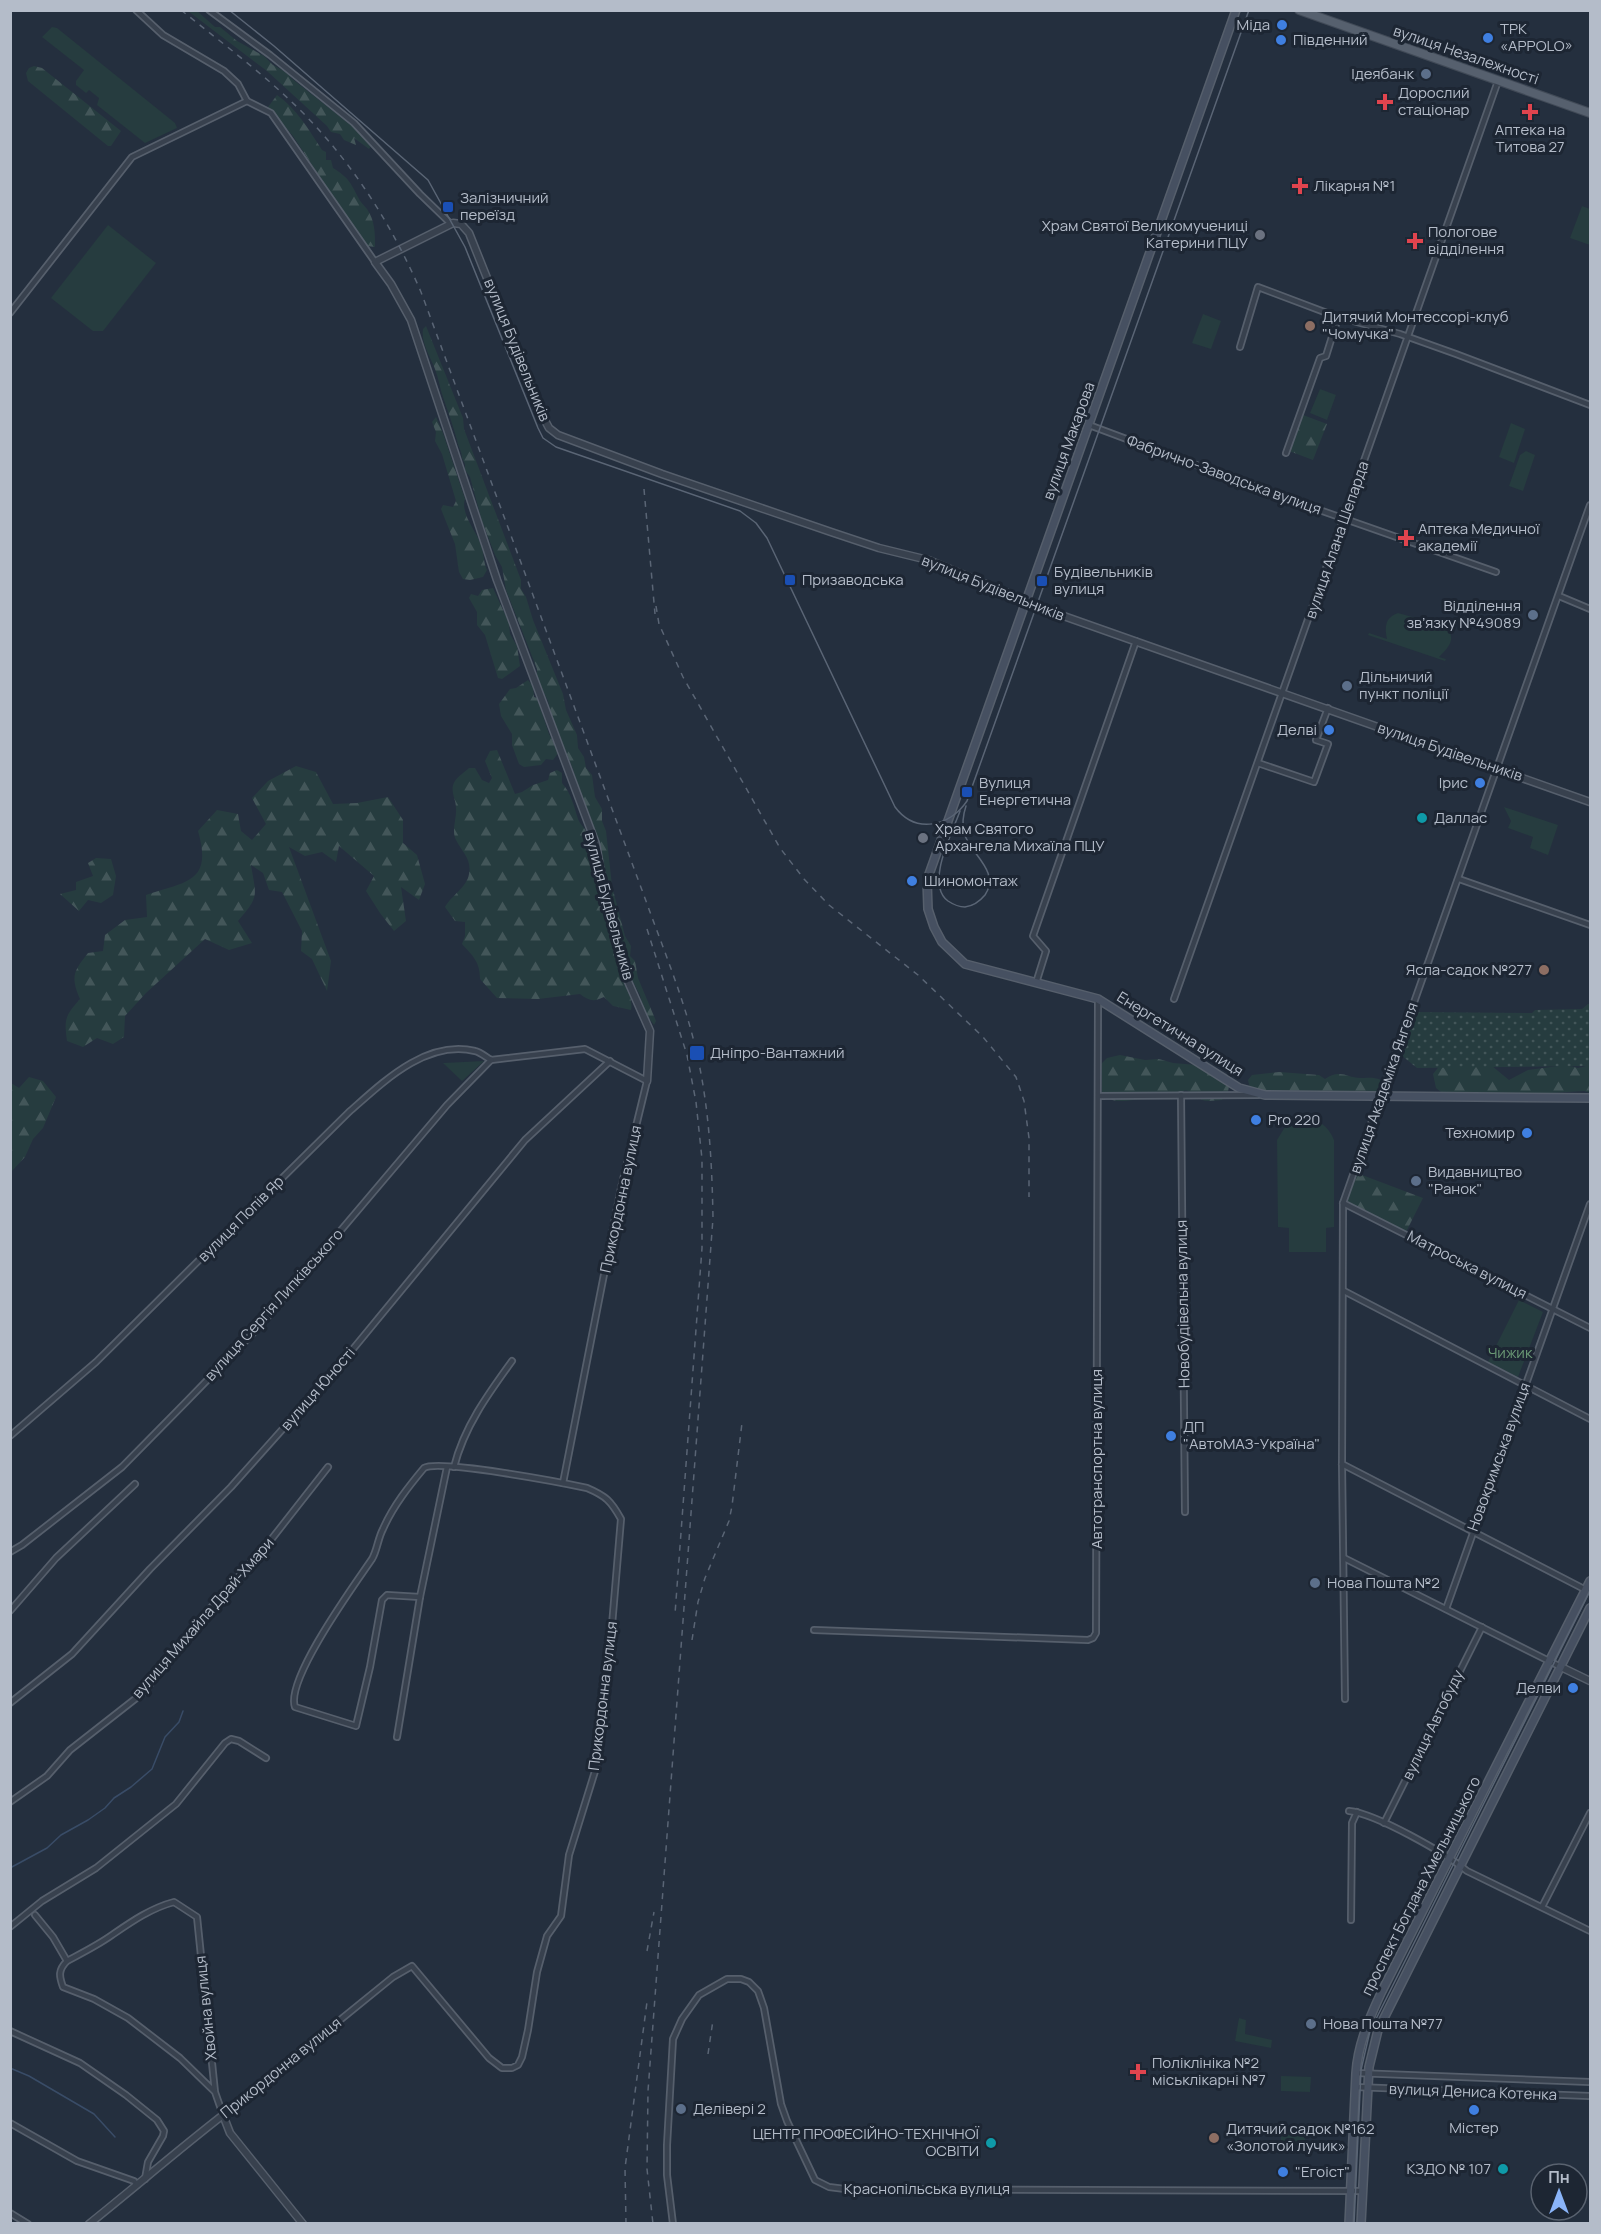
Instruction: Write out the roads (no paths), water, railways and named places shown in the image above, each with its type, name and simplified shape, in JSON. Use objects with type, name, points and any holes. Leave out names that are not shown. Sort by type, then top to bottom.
[{"type":"main road","name":"вулиця Макарова","points":[[927,880],[1236,10]]},
{"type":"main road","name":"вулиця Незалежності","points":[[1299,10],[1590,113]]},
{"type":"main road","name":"Енергетична вулиця","points":[[927,880],[928,909],[934,927],[942,942],[955,957],[965,964],[1098,999],[1239,1088],[1265,1095],[1590,1098]]},
{"type":"main road","name":"проспект Богдана Хмельницького","points":[[1349,2223],[1356,2073],[1360,2048],[1369,2018],[1590,1581]]},
{"type":"main road","name":"проспект Богдана Хмельницького","points":[[1362,2223],[1367,2088],[1373,2046],[1382,2022],[1590,1608]]},
{"type":"street","name":"вулиця Будівельників","points":[[136,10],[163,35],[224,71],[238,84],[247,101],[264,108],[277,120],[390,284],[411,320],[497,580],[596,844],[608,912],[620,955],[630,986],[650,1030],[647,1081]]},
{"type":"street","name":"вулиця Будівельників","points":[[209,10],[270,55],[354,123],[420,195],[451,224],[461,224],[469,233],[542,413],[553,432],[662,474],[831,532],[879,548],[928,560],[1058,614],[1590,802]]},
{"type":"street","name":"вулиця Будівельників","points":[[215,10],[226,23]]},
{"type":"street","name":"вулиця Алана Шепарда","points":[[1174,999],[1498,81]]},
{"type":"street","points":[[10,313],[132,157],[247,101]]},
{"type":"street","points":[[375,262],[451,224]]},
{"type":"street","points":[[1240,347],[1258,287],[1335,316],[1408,337],[1590,405]]},
{"type":"street","points":[[1286,453],[1320,358],[1326,356],[1336,324],[1335,316]]},
{"type":"street","name":"Фабрично-Заводська вулиця","points":[[1089,425],[1496,572]]},
{"type":"street","name":"вулиця Академіка Янгеля","points":[[1345,1699],[1342,1464],[1343,1203],[1590,505]]},
{"type":"street","points":[[1559,596],[1590,609]]},
{"type":"street","points":[[1036,983],[1046,951],[1033,936],[1136,641]]},
{"type":"street","points":[[1258,763],[1314,782],[1328,744],[1316,740],[1328,708]]},
{"type":"street","points":[[1459,879],[1590,925]]},
{"type":"street","name":"Автотранспортна вулиця","points":[[814,1630],[1088,1640],[1096,1633],[1098,999]]},
{"type":"street","points":[[491,1060],[585,1049],[647,1081]]},
{"type":"street","name":"вулиця Попів Яр","points":[[10,1436],[96,1362],[349,1112],[390,1076],[420,1058],[451,1050],[476,1051],[491,1060]]},
{"type":"street","name":"вулиця Сергія Липківського","points":[[10,1552],[122,1467],[194,1394],[259,1327],[447,1105],[491,1060]]},
{"type":"street","name":"вулиця Юності","points":[[10,1702],[72,1654],[150,1569],[231,1487],[339,1366],[525,1140],[610,1061]]},
{"type":"street","name":"Прикордонна вулиця","points":[[89,2223],[393,1977],[412,1966],[489,2058],[501,2068],[512,2068],[518,2065],[522,2057],[537,1972],[548,1936],[561,1916],[569,1855],[596,1768],[621,1519],[612,1503],[602,1494],[563,1483],[621,1188],[647,1081]]},
{"type":"street","name":"Новобудівельна вулиця","points":[[1181,1095],[1185,1512]]},
{"type":"street","name":"Енергетична вулиця","points":[[1099,1096],[1265,1095]]},
{"type":"street","name":"Матроська вулиця","points":[[1343,1203],[1590,1328]]},
{"type":"street","name":"Новокримська вулиця","points":[[1446,1609],[1590,1204]]},
{"type":"street","points":[[1344,1291],[1590,1419]]},
{"type":"street","points":[[454,1467],[459,1449],[482,1403],[512,1361]]},
{"type":"street","points":[[1342,1464],[1586,1590]]},
{"type":"street","points":[[420,1597],[387,1595],[382,1600],[356,1726],[295,1707],[293,1701],[304,1666],[355,1582],[374,1557],[376,1544],[390,1515],[424,1468],[430,1465],[454,1467],[563,1483]]},
{"type":"street","name":"вулиця Михайла Драй-Хмари","points":[[10,1802],[47,1776],[70,1750],[144,1692],[201,1619],[270,1541],[328,1467]]},
{"type":"street","points":[[397,1737],[420,1597],[447,1467]]},
{"type":"street","points":[[10,1611],[56,1558],[135,1484]]},
{"type":"street","points":[[1344,1558],[1590,1681]]},
{"type":"street","name":"вулиця Автобуду","points":[[1384,1823],[1482,1627]]},
{"type":"street","points":[[10,1927],[42,1901],[96,1868],[176,1804],[225,1743],[231,1739],[239,1741],[266,1758]]},
{"type":"street","points":[[1349,1811],[1384,1823],[1450,1857],[1467,1871],[1590,1932]]},
{"type":"street","points":[[1351,1920],[1352,1823],[1357,1812]]},
{"type":"street","points":[[1542,1907],[1590,1813]]},
{"type":"street","name":"Хвойна вулиця","points":[[174,1902],[197,1917],[215,2092],[180,2058],[128,2018],[94,1999],[63,1987],[60,1972],[67,1961],[91,1949],[130,1921],[167,1904],[174,1902]]},
{"type":"street","points":[[35,1915],[53,1937],[67,1961]]},
{"type":"street","name":"Краснопільська вулиця","points":[[673,2223],[667,2175],[667,2145],[673,2039],[682,2019],[699,1995],[727,1979],[741,1979],[749,1982],[758,1991],[764,2008],[781,2104],[787,2121],[815,2180],[829,2187],[1363,2191]]},
{"type":"street","points":[[10,2031],[80,2063],[157,2120],[164,2131],[163,2136],[151,2155],[145,2179]]},
{"type":"street","name":"вулиця Дениса Котенка","points":[[1356,2073],[1590,2082]]},
{"type":"street","name":"вулиця Дениса Котенка","points":[[1355,2087],[1590,2096]]},
{"type":"street","points":[[215,2092],[230,2133],[303,2223]]},
{"type":"street","points":[[10,2123],[77,2161],[134,2181],[137,2185]]},
{"type":"street","points":[[10,2214],[28,2223]]},
{"type":"waterway","points":[[10,1868],[47,1848],[61,1835],[88,1820],[152,1769],[165,1737],[179,1722],[183,1711]]},
{"type":"waterway","points":[[10,2068],[29,2076],[94,2114],[115,2137]]},
{"type":"tram line","points":[[229,10],[274,46],[428,180],[465,247],[543,438],[556,447],[740,511],[756,523],[767,538],[895,807],[903,816],[923,824],[932,824],[952,816],[967,801],[1249,10]]},
{"type":"tram line","points":[[960,811],[942,858],[939,883],[948,901],[956,906],[965,907],[981,899],[989,886],[987,870],[964,833],[963,820],[966,806]]},
{"type":"tram line","points":[[1354,2224],[1361,2070],[1370,2031],[1590,1591]]},
{"type":"railway","points":[[181,10],[270,82],[304,113],[335,148],[389,227],[411,270],[667,957],[697,1054],[709,1135],[713,1218],[648,2091],[647,2169],[653,2224]]},
{"type":"railway","points":[[644,489],[655,614]]},
{"type":"railway","points":[[656,606],[659,624],[683,677],[780,848],[804,879],[829,905],[918,975],[983,1037],[1016,1077],[1024,1101],[1029,1138],[1029,1197]]},
{"type":"railway","points":[[647,929],[687,1055],[696,1102],[702,1159],[702,1248],[675,1614]]},
{"type":"railway","points":[[692,1640],[698,1602],[705,1578],[729,1521],[742,1423]]},
{"type":"railway","points":[[647,1951],[654,1912]]},
{"type":"railway","points":[[626,2224],[625,2168],[647,2002]]},
{"type":"railway","points":[[708,2054],[713,2020]]},
{"type":"place","name":"Міда","points":[[1282,25]]},
{"type":"place","name":"ТРК «APPOLO»","points":[[1488,38]]},
{"type":"place","name":"Південний","points":[[1281,40]]},
{"type":"place","name":"Ідеябанк","points":[[1426,74]]},
{"type":"place","name":"Дорослий стаціонар","points":[[1385,102]]},
{"type":"place","name":"Аптека на Титова 27","points":[[1530,112]]},
{"type":"place","name":"Лікарня №1","points":[[1300,186]]},
{"type":"place","name":"Залізничний переїзд","points":[[448,207]]},
{"type":"place","name":"Храм Святої Великомучениці Катерини ПЦУ","points":[[1260,235]]},
{"type":"place","name":"Пологове відділення","points":[[1415,241]]},
{"type":"place","name":"Дитячий Монтессорі-клуб \"Чомучка\"","points":[[1310,326]]},
{"type":"place","name":"Аптека Медичної академії","points":[[1406,538]]},
{"type":"place","name":"Призаводська","points":[[790,580]]},
{"type":"place","name":"Будівельників вулиця","points":[[1042,581]]},
{"type":"place","name":"Відділення зв’язку №49089","points":[[1533,615]]},
{"type":"place","name":"Дільничий пункт поліції","points":[[1347,686]]},
{"type":"place","name":"Делві","points":[[1329,730]]},
{"type":"place","name":"Ірис","points":[[1480,783]]},
{"type":"place","name":"Вулиця Енергетична","points":[[967,792]]},
{"type":"place","name":"Даллас","points":[[1422,818]]},
{"type":"place","name":"Храм Святого Архангела Михаїла ПЦУ","points":[[923,838]]},
{"type":"place","name":"Шиномонтаж","points":[[912,881]]},
{"type":"place","name":"Ясла-садок №277","points":[[1544,970]]},
{"type":"place","name":"Дніпро-Вантажний","points":[[697,1053]]},
{"type":"place","name":"Pro 220","points":[[1256,1120]]},
{"type":"place","name":"Техномир","points":[[1527,1133]]},
{"type":"place","name":"Видавництво \"Ранок\"","points":[[1416,1181]]},
{"type":"place","name":"ДП \"АвтоМАЗ-Україна\"","points":[[1171,1436]]},
{"type":"place","name":"Нова Пошта №2","points":[[1315,1583]]},
{"type":"place","name":"Делви","points":[[1573,1688]]},
{"type":"place","name":"Нова Пошта №77","points":[[1311,2024]]},
{"type":"place","name":"Поліклініка №2 міськлікарні №7","points":[[1138,2072]]},
{"type":"place","name":"Делівері 2","points":[[681,2109]]},
{"type":"place","name":"Містер","points":[[1474,2110]]},
{"type":"place","name":"Дитячий садок №162 «Золотой лучик»","points":[[1214,2138]]},
{"type":"place","name":"ЦЕНТР ПРОФЕСІЙНО-ТЕХНІЧНОЇ ОСВІТИ","points":[[991,2143]]},
{"type":"place","name":"КЗДО № 107","points":[[1503,2169]]},
{"type":"place","name":"\"Егоіст\"","points":[[1283,2172]]},
{"type":"park label","name":"Чижик","points":[[1510,1353]]}]
